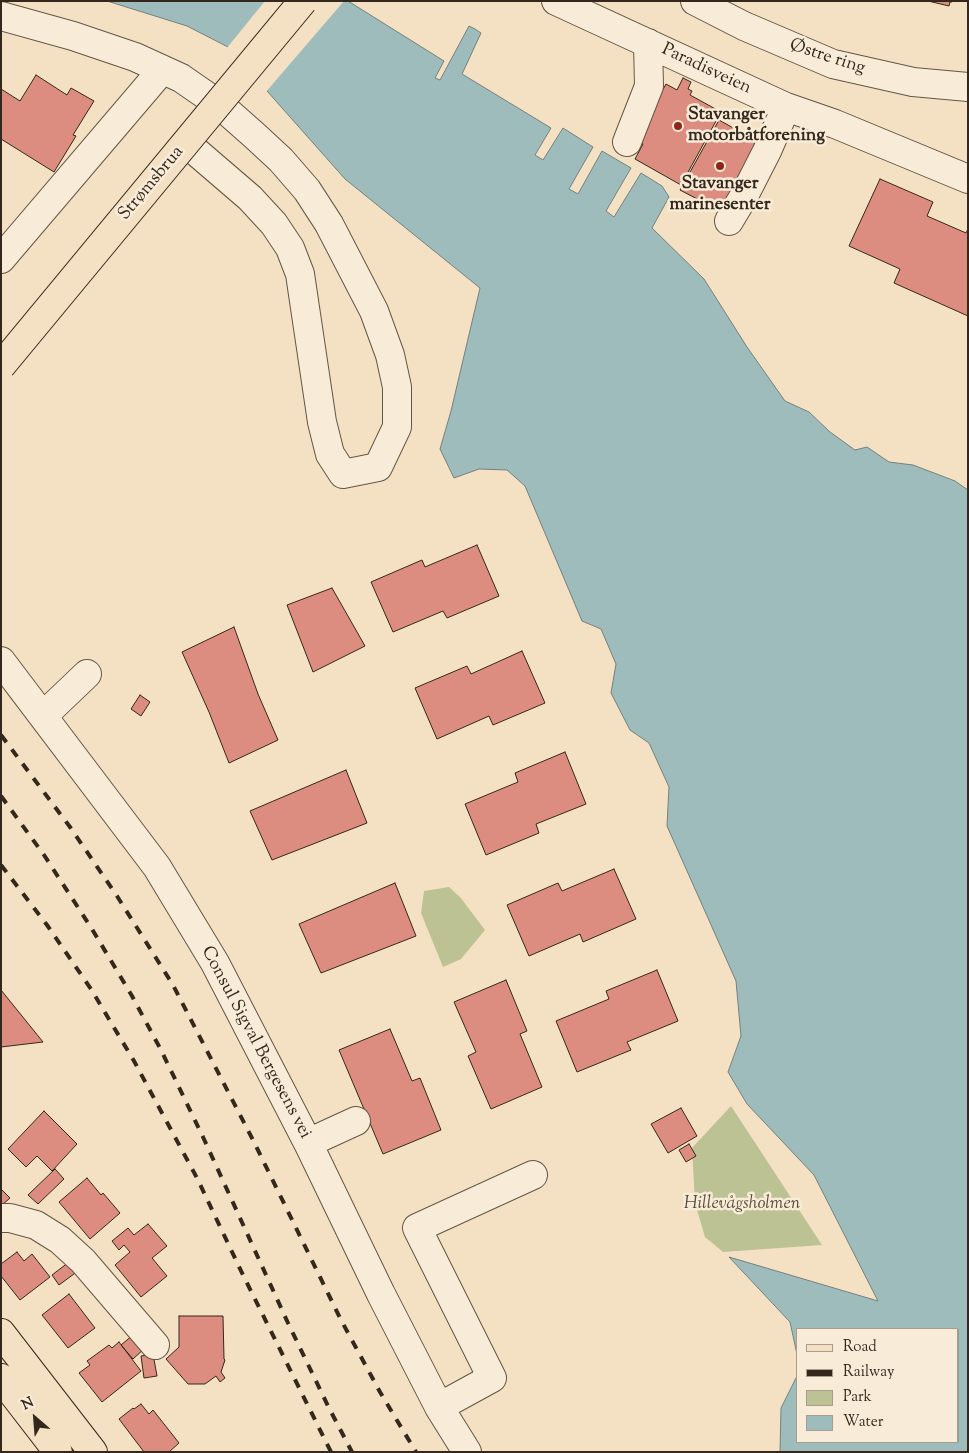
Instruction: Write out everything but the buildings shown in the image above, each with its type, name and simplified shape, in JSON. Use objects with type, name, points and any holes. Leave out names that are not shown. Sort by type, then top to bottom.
[{"type":"main road","name":"Strømsbrua","points":[[1,366],[303,1]]},
{"type":"main road","points":[[1,1334],[93,1452]]},
{"type":"main road","points":[[1,1378],[58,1452]]},
{"type":"street","name":"Paradisveien","points":[[556,1],[786,108],[835,124],[968,179]]},
{"type":"street","name":"Østre ring","points":[[695,1],[744,26],[833,64],[913,82],[968,87]]},
{"type":"street","points":[[1,16],[73,36],[135,57],[181,78],[220,105],[281,160],[307,190],[329,224],[374,311],[390,355],[397,387],[397,427],[378,467],[343,474],[330,454],[316,388],[301,281],[290,248],[274,224],[250,198],[186,143]]},
{"type":"street","points":[[627,142],[649,86],[648,43]]},
{"type":"street","points":[[1,259],[162,70]]},
{"type":"street","points":[[729,221],[763,159],[786,108]]},
{"type":"street","name":"Consul Sigval Bergesens vei","points":[[1,661],[157,867],[215,963],[308,1143],[438,1407],[467,1452]]},
{"type":"street","points":[[43,716],[87,674]]},
{"type":"street","points":[[308,1143],[356,1120]]},
{"type":"street","points":[[438,1407],[492,1378],[417,1228],[533,1175]]},
{"type":"street","points":[[1,1218],[10,1218],[36,1225],[60,1240],[83,1261],[155,1345]]},
{"type":"green space","points":[[449,887],[460,897],[485,930],[461,959],[443,967],[421,913],[424,891]]},
{"type":"green space","name":"Hillevågsholmen","points":[[731,1106],[822,1245],[723,1252],[705,1237],[695,1203],[692,1148]]},
{"type":"water","points":[[107,1],[348,1],[444,61],[435,78],[440,80],[469,26],[475,29],[481,33],[462,74],[551,128],[535,155],[543,160],[563,128],[593,147],[569,189],[578,194],[602,151],[631,168],[606,211],[614,217],[641,173],[662,186],[669,197],[652,228],[704,279],[747,347],[785,401],[809,412],[830,432],[855,450],[867,447],[889,462],[913,465],[955,481],[968,490],[968,1452],[780,1452],[781,1408],[796,1378],[796,1443],[959,1443],[959,1328],[796,1328],[796,1350],[790,1322],[729,1257],[878,1301],[814,1175],[747,1104],[728,1072],[741,1036],[736,981],[667,826],[669,787],[649,743],[630,730],[611,693],[616,664],[601,629],[582,621],[525,486],[507,470],[479,469],[454,478],[440,449],[451,411],[480,288],[345,179],[228,47],[187,26]]},
{"type":"pier","points":[[265,1],[344,1],[265,93],[226,49]]},
{"type":"railway","points":[[1,735],[70,827],[117,896],[173,985],[253,1140],[341,1320],[380,1392],[416,1452]]},
{"type":"railway","points":[[1,796],[44,855],[92,929],[132,996],[161,1050],[288,1323],[352,1452]]},
{"type":"railway","points":[[1,865],[47,925],[91,989],[134,1061],[197,1178],[331,1452]]},
{"type":"place","name":"Stavanger motorbåtforening","points":[[678,126]]},
{"type":"place","name":"Stavanger marinesenter","points":[[720,166]]}]
